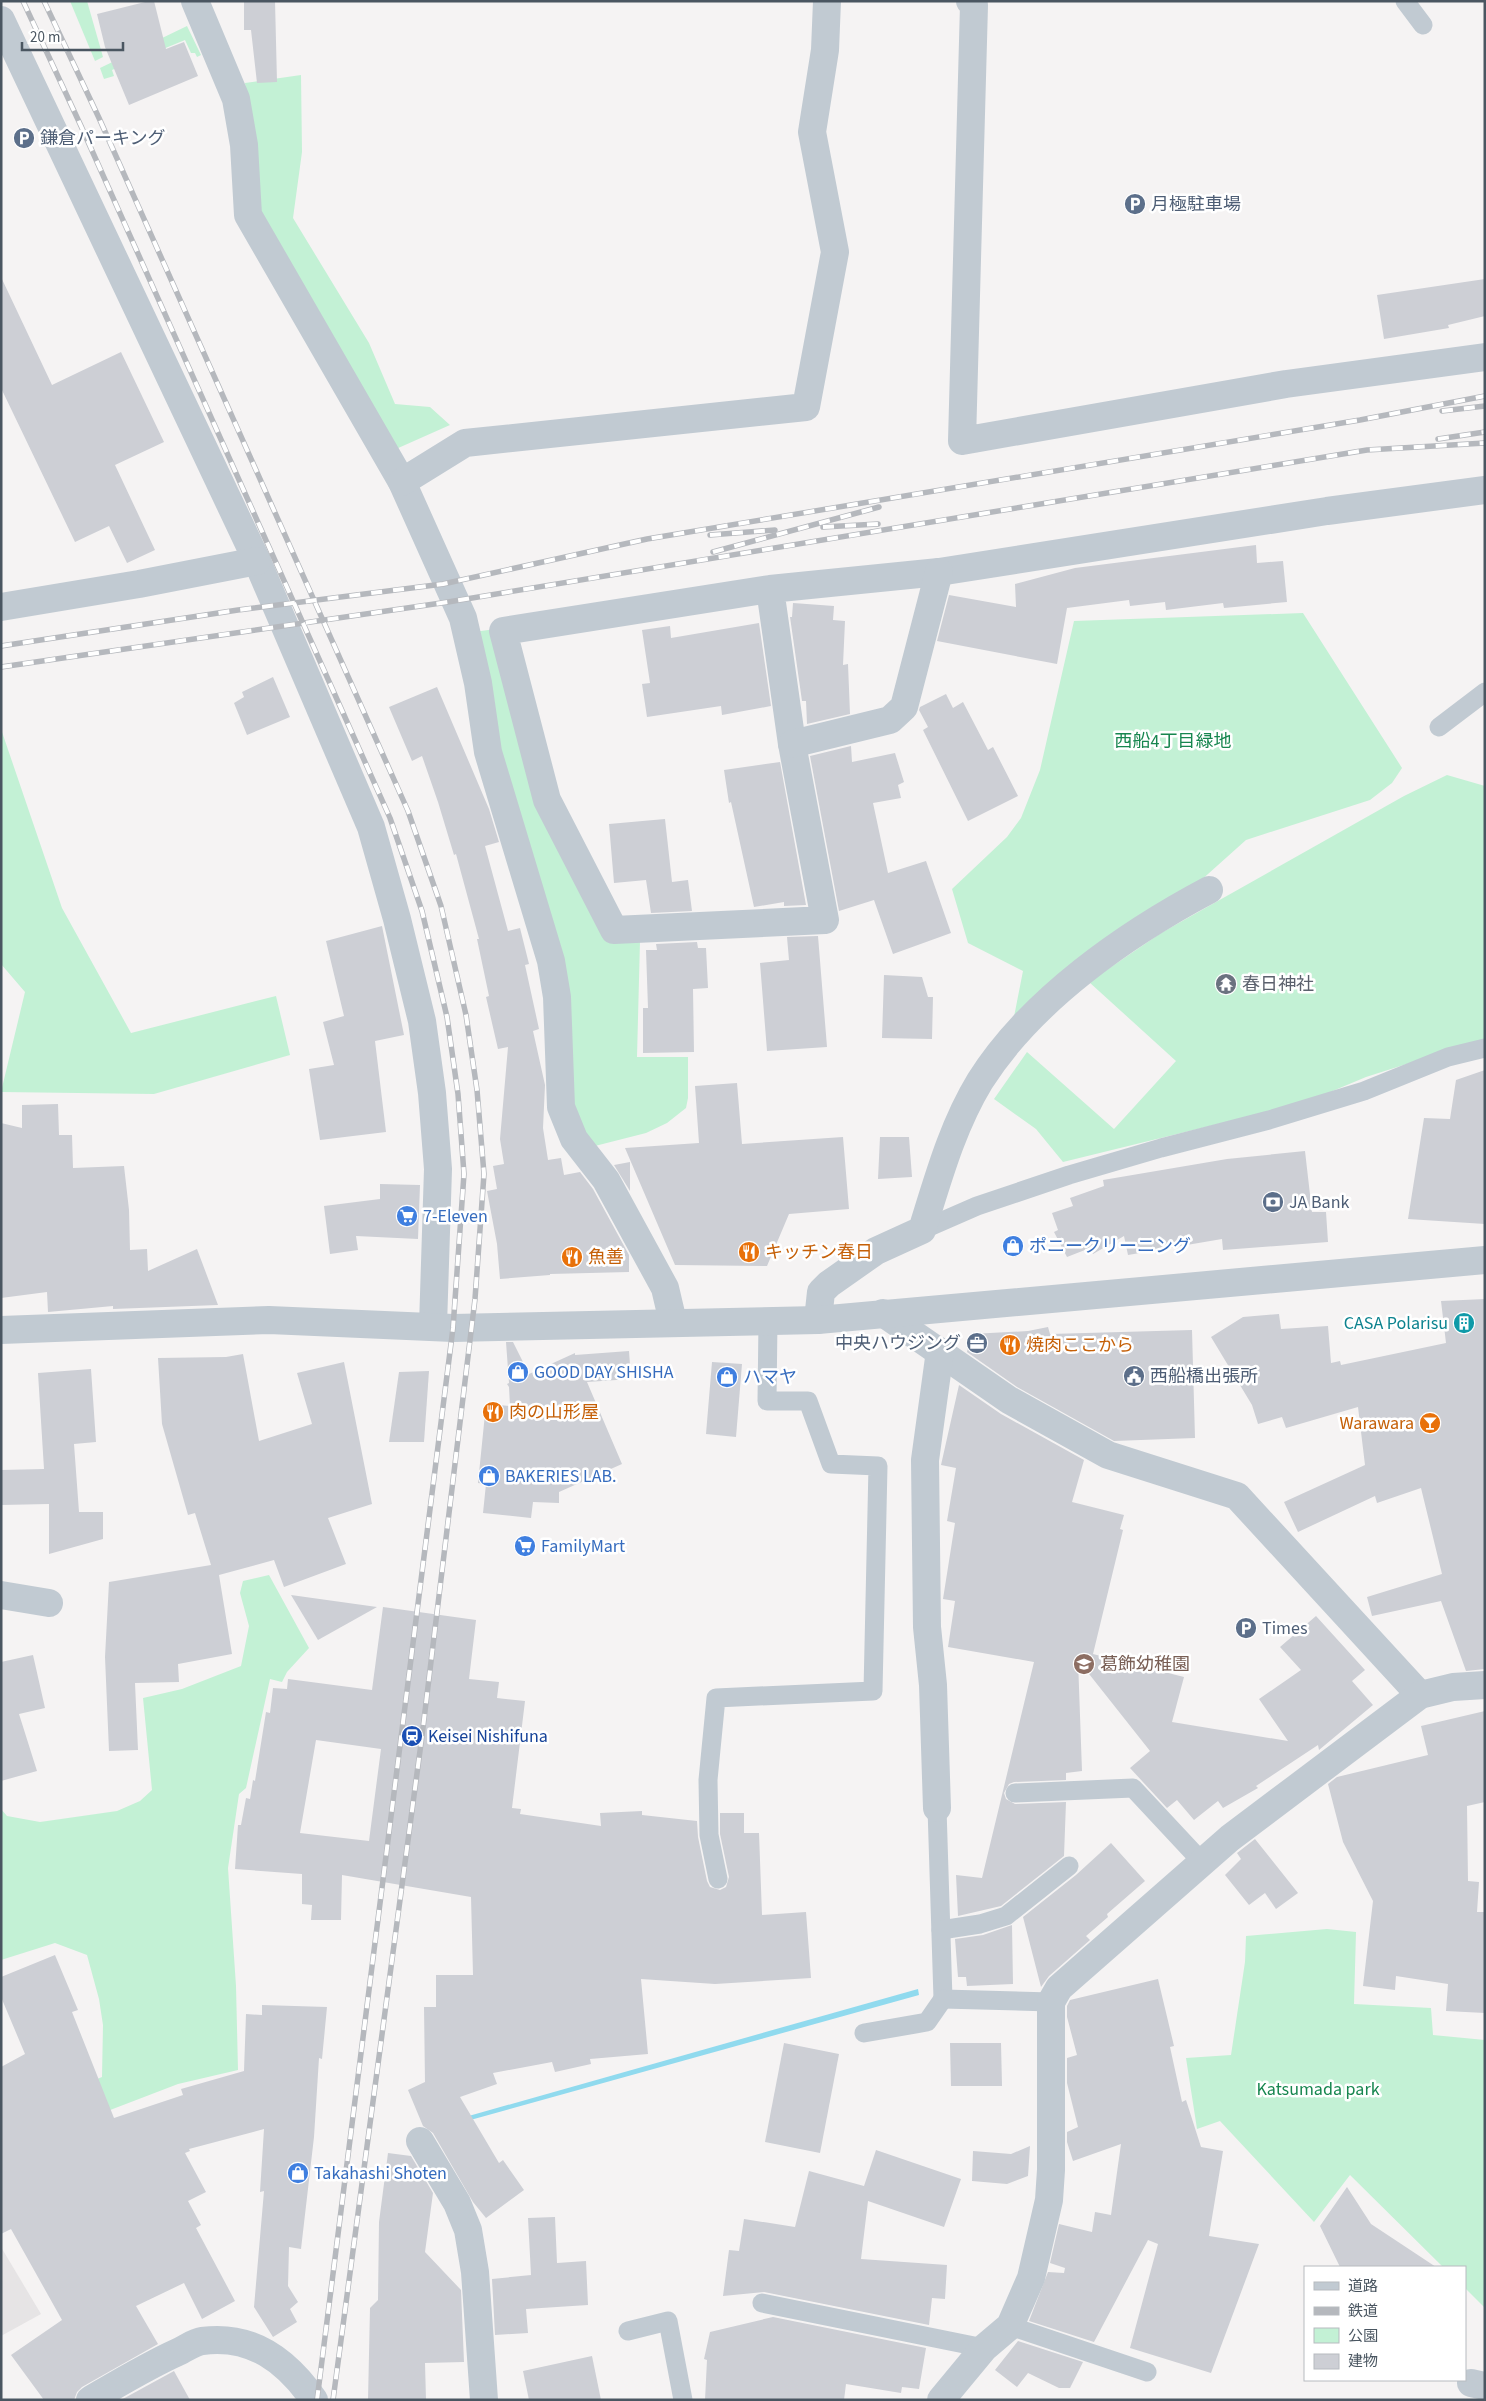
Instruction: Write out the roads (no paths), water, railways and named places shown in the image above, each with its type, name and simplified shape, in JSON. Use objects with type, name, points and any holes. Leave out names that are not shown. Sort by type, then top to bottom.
[{"type":"street","points":[[195,1],[236,98],[244,145],[248,215],[402,482],[463,618],[478,683],[488,752],[551,961],[557,997],[561,1106],[574,1139],[606,1180],[665,1288],[673,1322]]},
{"type":"street","points":[[402,482],[466,443],[806,407],[835,252],[812,132],[825,50],[827,1]]},
{"type":"street","points":[[970,1],[974,5],[962,441],[1286,384],[1485,357]]},
{"type":"street","points":[[1,20],[10,58],[257,561],[371,827],[397,919],[422,1021],[432,1093],[438,1170],[433,1326]]},
{"type":"street","points":[[770,589],[792,744],[825,920],[614,930],[548,800],[503,631],[770,589],[939,572],[1326,511],[1485,490]]},
{"type":"street","points":[[1,607],[139,584],[257,561]]},
{"type":"street","points":[[792,744],[890,720],[904,707],[939,572]]},
{"type":"street","points":[[818,1320],[821,1292],[829,1284],[876,1251],[922,1230],[948,1146],[980,1081],[1020,1028],[1080,974],[1152,924],[1209,890]]},
{"type":"street","points":[[1,1330],[269,1320],[453,1328],[818,1320],[1485,1260]]},
{"type":"street","points":[[883,1313],[1009,1400],[1108,1455],[1237,1496],[1420,1695]]},
{"type":"street","points":[[937,1808],[933,1685],[926,1627],[925,1460],[940,1351]]},
{"type":"street","points":[[1,1595],[49,1604]]},
{"type":"street","points":[[941,2400],[984,2348],[1010,2326],[1031,2278],[1049,2200],[1051,2170],[1051,2002],[1059,1988],[1230,1838],[1420,1695],[1452,1687],[1485,1685]]},
{"type":"street","points":[[420,2141],[457,2202],[468,2230],[476,2272],[484,2400]]},
{"type":"street","points":[[90,2400],[153,2364],[201,2341],[239,2341],[268,2354],[298,2376],[314,2400]]},
{"type":"lane","points":[[1405,1],[1423,25]]},
{"type":"lane","points":[[1439,726],[1485,692]]},
{"type":"lane","points":[[922,1230],[977,1206],[1069,1175],[1364,1091],[1448,1057],[1485,1048]]},
{"type":"lane","points":[[718,1879],[709,1834],[708,1798],[716,1698],[874,1691],[878,1466],[831,1464],[808,1401],[767,1401],[768,1321]]},
{"type":"lane","points":[[1016,1793],[1133,1788],[1203,1863]]},
{"type":"lane","points":[[864,2032],[927,2022],[943,1999],[937,1808]]},
{"type":"lane","points":[[941,1930],[980,1924],[1006,1916],[1069,1866]]},
{"type":"lane","points":[[943,1999],[1051,2002]]},
{"type":"lane","points":[[762,2303],[984,2348]]},
{"type":"lane","points":[[628,2331],[668,2321],[683,2400]]},
{"type":"lane","points":[[1010,2326],[1146,2372]]},
{"type":"water","points":[[918,1989],[919,1995],[438,2129],[437,2125]]},
{"type":"railway","points":[[23,1],[81,126],[390,818],[422,911],[447,1017],[458,1094],[464,1174],[453,1328],[317,2400]]},
{"type":"railway","points":[[44,1],[99,118],[408,811],[441,906],[466,1015],[477,1090],[484,1174],[475,1299],[422,1736],[333,2400]]},
{"type":"railway","points":[[1,646],[238,610],[443,584],[647,539],[1360,420],[1485,396]]},
{"type":"railway","points":[[1442,411],[1485,406]]},
{"type":"railway","points":[[1438,439],[1485,432]]},
{"type":"railway","points":[[1,667],[448,602],[1367,450],[1485,443]]},
{"type":"railway","points":[[713,552],[879,507]]},
{"type":"railway","points":[[823,527],[878,524]]},
{"type":"railway","points":[[710,535],[775,530]]},
{"type":"place","name":"鎌倉パーキング","points":[[24,138]]},
{"type":"place","name":"月極駐車場","points":[[1135,204]]},
{"type":"place","name":"春日神社","points":[[1226,984]]},
{"type":"place","name":"JA Bank","points":[[1273,1202]]},
{"type":"place","name":"7-Eleven","points":[[407,1216]]},
{"type":"place","name":"ポニークリーニング","points":[[1013,1246]]},
{"type":"place","name":"キッチン春日","points":[[749,1252]]},
{"type":"place","name":"魚善","points":[[572,1257]]},
{"type":"place","name":"CASA Polarisu","points":[[1464,1323]]},
{"type":"place","name":"中央ハウジング","points":[[977,1343]]},
{"type":"place","name":"焼肉ここから","points":[[1010,1345]]},
{"type":"place","name":"GOOD DAY SHISHA","points":[[518,1372]]},
{"type":"place","name":"西船橋出張所","points":[[1134,1376]]},
{"type":"place","name":"ハマヤ","points":[[727,1377]]},
{"type":"place","name":"肉の山形屋","points":[[493,1412]]},
{"type":"place","name":"Warawara","points":[[1430,1423]]},
{"type":"place","name":"BAKERIES LAB.","points":[[489,1476]]},
{"type":"place","name":"FamilyMart","points":[[525,1546]]},
{"type":"place","name":"Times","points":[[1246,1628]]},
{"type":"place","name":"葛飾幼稚園","points":[[1084,1664]]},
{"type":"place","name":"Keisei Nishifuna","points":[[412,1736]]},
{"type":"place","name":"Takahashi Shoten","points":[[298,2173]]},
{"type":"park label","name":"西船4丁目緑地","points":[[1173,741]]},
{"type":"park label","name":"Katsumada park","points":[[1318,2089]]}]
